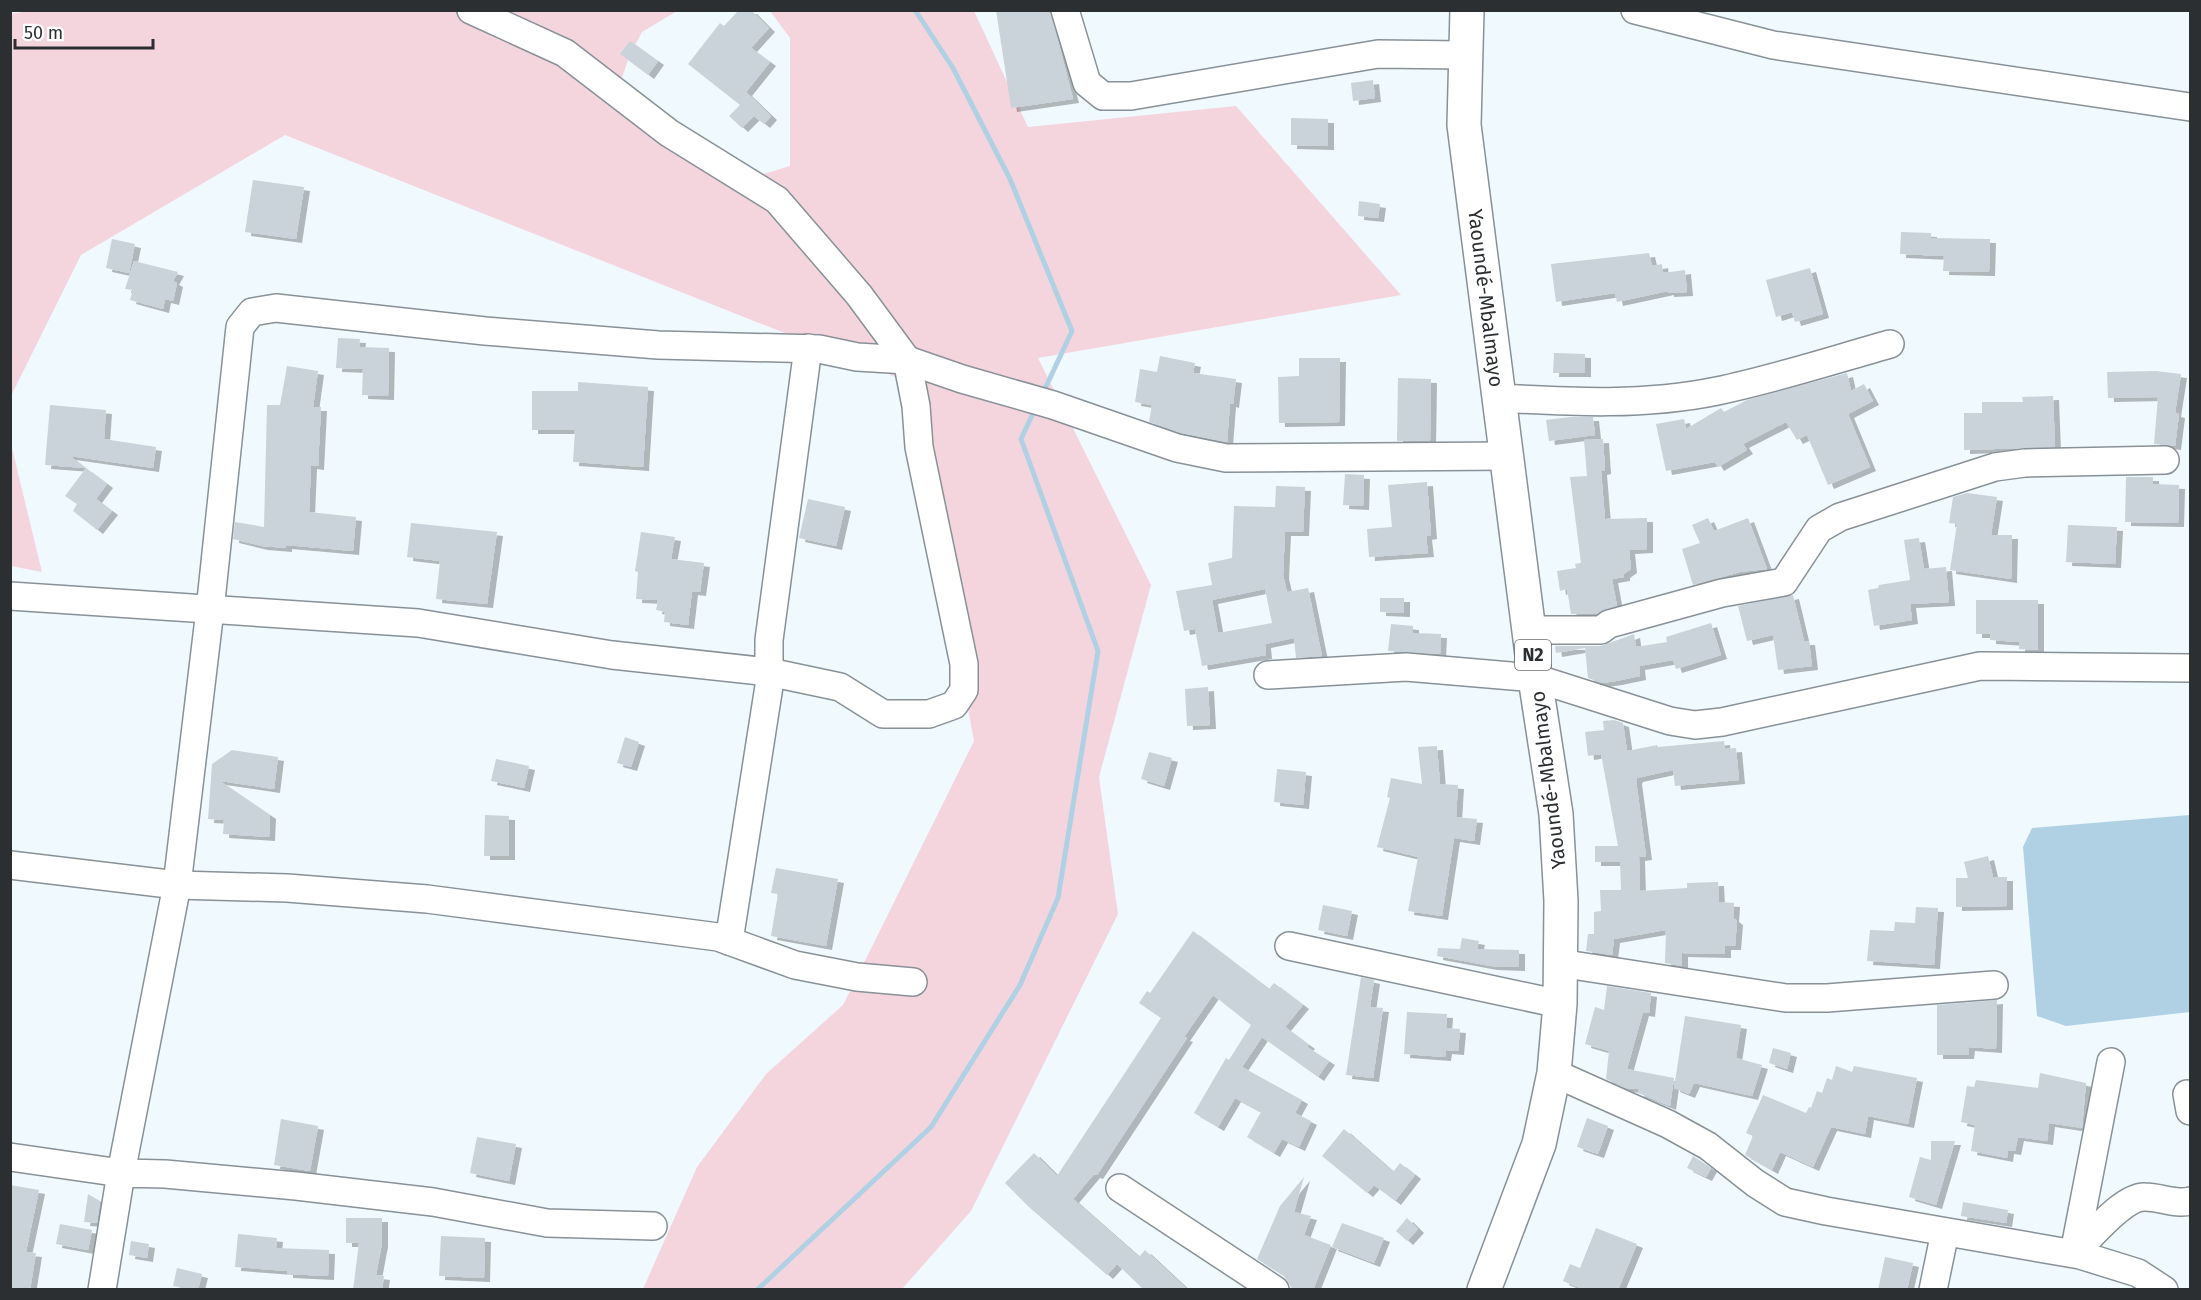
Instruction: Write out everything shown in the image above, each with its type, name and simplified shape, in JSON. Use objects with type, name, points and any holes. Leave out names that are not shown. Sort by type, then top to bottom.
[{"type":"highway","name":"Yaoundé-Mbalmayo","points":[[1467,10],[1464,55],[1464,125],[1535,678],[1556,814],[1561,901],[1560,1004],[1554,1073],[1539,1144],[1484,1290]]},
{"type":"street","points":[[10,596],[418,623],[612,654],[769,672],[840,687],[883,714],[929,714],[954,705],[964,690],[964,664],[919,447],[916,406],[907,360],[859,295],[777,200],[669,133],[565,52],[471,10]]},
{"type":"street","points":[[1065,10],[1087,83],[1103,96],[1131,96],[1378,54],[1464,55]]},
{"type":"street","points":[[1635,10],[1773,45],[2190,106]]},
{"type":"street","points":[[102,1290],[121,1173],[177,885],[210,610],[240,327],[252,312],[276,308],[485,331],[658,345],[808,348],[857,357],[907,360],[1053,405],[1177,448],[1226,458],[1508,456]]},
{"type":"street","points":[[1498,398],[1594,403],[1647,400],[1717,391],[1890,344]]},
{"type":"street","points":[[729,941],[769,672],[769,640],[808,348]]},
{"type":"street","points":[[1530,630],[1601,630],[1609,624],[1722,593],[1784,582],[1819,529],[1840,517],[1995,467],[2025,463],[2165,460]]},
{"type":"street","points":[[1268,675],[1406,667],[1535,678],[1638,712],[1695,725],[1722,722],[1980,666],[2190,668]]},
{"type":"street","points":[[10,865],[177,885],[287,888],[427,899],[718,937],[795,964],[857,977],[913,982]]},
{"type":"street","points":[[1289,946],[1560,1004]]},
{"type":"street","points":[[1559,963],[1786,998],[1827,998],[1994,985]]},
{"type":"street","points":[[2074,1253],[2111,1062]]},
{"type":"street","points":[[1554,1073],[1668,1124],[1708,1146],[1755,1183],[1785,1202],[2074,1253],[2138,1273],[2164,1290]]},
{"type":"street","points":[[10,1157],[121,1173],[165,1174],[296,1186],[433,1202],[547,1223],[653,1226]]},
{"type":"street","points":[[1120,1188],[1275,1290]]},
{"type":"street","points":[[2074,1253],[2120,1207],[2142,1196],[2184,1203],[2190,1201]]},
{"type":"street","points":[[1933,1290],[1946,1232]]},
{"type":"street","points":[[2107,1263],[2112,1290]]},
{"type":"shaded area","points":[[36,10],[677,11],[642,32],[629,57],[615,98],[731,184],[790,166],[790,38],[770,11],[974,11],[1028,127],[1236,106],[1401,295],[1038,358],[1151,585],[1099,777],[1118,914],[971,1211],[902,1289],[643,1289],[697,1167],[766,1074],[843,1005],[974,741],[908,382],[285,135],[81,255],[11,396],[11,14]]},
{"type":"shaded area","points":[[11,444],[42,572],[11,566]]},
{"type":"water","points":[[2190,815],[2190,1012],[2066,1026],[2037,1016],[2023,847],[2032,828]]},
{"type":"building","points":[[739,10],[751,10],[769,28],[751,48],[770,62],[746,92],[771,116],[764,124],[754,116],[742,128],[729,116],[740,105],[688,64],[720,23],[724,26]]},
{"type":"building","points":[[996,10],[1050,10],[1073,99],[1011,108]]},
{"type":"building","points":[[630,41],[658,61],[648,75],[620,54]]},
{"type":"building","points":[[1373,80],[1375,98],[1353,101],[1351,83]]},
{"type":"building","points":[[1291,118],[1328,119],[1328,146],[1291,145]]},
{"type":"building","points":[[253,180],[304,187],[296,239],[245,232]]},
{"type":"building","points":[[1359,201],[1380,204],[1378,218],[1358,216]]},
{"type":"building","points":[[1901,232],[1931,233],[1931,238],[1990,239],[1989,272],[1943,271],[1944,256],[1900,254]]},
{"type":"building","points":[[112,239],[135,244],[129,273],[106,268]]},
{"type":"building","points":[[1649,253],[1652,266],[1662,264],[1663,273],[1685,270],[1687,292],[1668,293],[1668,291],[1617,302],[1615,293],[1556,302],[1551,264]]},
{"type":"building","points":[[134,261],[178,272],[173,281],[177,283],[173,301],[165,299],[163,309],[130,300],[133,290],[125,289]]},
{"type":"building","points":[[1810,268],[1823,314],[1795,322],[1792,312],[1776,317],[1766,280]]},
{"type":"building","points":[[338,338],[360,339],[359,347],[389,348],[388,396],[362,395],[363,369],[336,368]]},
{"type":"building","points":[[1554,353],[1585,354],[1585,373],[1553,373]]},
{"type":"building","points":[[1160,356],[1195,363],[1193,373],[1236,379],[1233,404],[1230,403],[1227,442],[1181,433],[1149,422],[1152,405],[1135,402],[1140,369],[1157,372]]},
{"type":"building","points":[[1299,358],[1340,358],[1339,422],[1279,423],[1278,377],[1299,376]]},
{"type":"building","points":[[287,366],[318,371],[313,407],[321,407],[318,466],[311,465],[309,512],[356,517],[353,551],[286,545],[286,548],[262,546],[233,539],[235,522],[264,527],[267,405],[280,405]]},
{"type":"building","points":[[2156,371],[2181,374],[2175,413],[2179,414],[2175,446],[2154,444],[2158,397],[2108,398],[2107,372]]},
{"type":"building","points":[[1847,373],[1851,391],[1864,384],[1873,401],[1848,414],[1870,467],[1828,485],[1807,435],[1797,440],[1786,422],[1743,444],[1747,450],[1718,467],[1715,462],[1666,471],[1656,424],[1684,419],[1686,429],[1721,408],[1724,412],[1747,400]]},
{"type":"building","points":[[1398,378],[1431,379],[1430,441],[1397,441]]},
{"type":"building","points":[[578,382],[648,387],[643,467],[573,462],[575,430],[532,430],[532,391],[578,391]]},
{"type":"building","points":[[2053,396],[2055,447],[1964,450],[1964,413],[1982,413],[1982,402],[2023,402],[2022,397]]},
{"type":"building","points":[[50,405],[106,410],[104,439],[156,447],[153,468],[70,456],[85,468],[45,465]]},
{"type":"building","points":[[1593,417],[1595,435],[1549,441],[1546,420]]},
{"type":"building","points":[[1603,439],[1605,470],[1601,471],[1605,519],[1647,518],[1647,549],[1629,550],[1631,569],[1624,574],[1624,577],[1612,579],[1617,606],[1596,614],[1571,614],[1567,589],[1560,591],[1557,571],[1576,568],[1575,564],[1581,563],[1570,477],[1587,476],[1584,440]]},
{"type":"building","points":[[86,468],[107,484],[96,499],[112,511],[97,530],[73,511],[77,504],[65,496]]},
{"type":"building","points":[[1345,474],[1364,475],[1363,506],[1343,505]]},
{"type":"building","points":[[2126,477],[2153,477],[2153,484],[2179,485],[2178,523],[2125,522]]},
{"type":"building","points":[[1427,482],[1431,535],[1426,536],[1428,553],[1369,557],[1367,529],[1392,527],[1388,485]]},
{"type":"building","points":[[1276,486],[1305,487],[1303,532],[1285,532],[1283,575],[1287,592],[1308,588],[1322,656],[1296,658],[1294,638],[1265,644],[1266,655],[1202,666],[1195,629],[1184,631],[1176,591],[1212,585],[1208,563],[1232,558],[1234,506],[1275,507]],"holes":[[[1265,589],[1272,623],[1218,633],[1212,600]]]},
{"type":"building","points":[[1967,493],[1997,497],[1991,535],[2012,535],[2011,579],[1950,570],[1957,524],[1949,523],[1953,497]]},
{"type":"building","points":[[808,499],[845,507],[836,546],[799,538]]},
{"type":"building","points":[[1708,518],[1714,531],[1748,518],[1767,569],[1740,572],[1693,585],[1682,549],[1700,543],[1692,525]]},
{"type":"building","points":[[411,523],[497,532],[487,604],[436,599],[440,561],[407,557]]},
{"type":"building","points":[[2068,525],[2117,527],[2115,564],[2066,562]]},
{"type":"building","points":[[641,532],[675,537],[671,559],[704,563],[700,592],[692,591],[688,625],[664,622],[665,612],[656,610],[658,600],[636,599],[638,572],[635,571]]},
{"type":"building","points":[[1919,538],[1924,569],[1946,567],[1949,602],[1910,604],[1912,620],[1874,626],[1868,590],[1878,588],[1879,585],[1910,580],[1904,540]]},
{"type":"building","points":[[1793,595],[1804,641],[1809,641],[1812,666],[1778,670],[1773,635],[1747,641],[1738,606]]},
{"type":"building","points":[[1380,598],[1404,598],[1404,613],[1380,612]]},
{"type":"building","points":[[1976,600],[2038,600],[2038,650],[2019,649],[2019,642],[1990,640],[1990,634],[1976,634]]},
{"type":"building","points":[[1711,623],[1721,655],[1676,669],[1673,660],[1639,666],[1640,676],[1616,681],[1602,683],[1588,678],[1585,648],[1556,653],[1555,646],[1601,646],[1634,634],[1636,647],[1667,642],[1666,637]]},
{"type":"building","points":[[1391,624],[1413,626],[1413,633],[1441,634],[1440,654],[1388,651]]},
{"type":"building","points":[[1208,687],[1210,725],[1187,726],[1185,689]]},
{"type":"building","points":[[1614,720],[1623,723],[1627,751],[1657,745],[1658,747],[1724,741],[1725,749],[1736,748],[1739,780],[1675,786],[1673,770],[1636,780],[1646,856],[1639,857],[1640,891],[1687,888],[1687,883],[1718,882],[1719,902],[1734,903],[1733,918],[1737,921],[1735,946],[1725,946],[1725,954],[1682,953],[1682,966],[1665,963],[1666,930],[1614,939],[1612,955],[1586,951],[1588,934],[1594,934],[1594,912],[1601,911],[1600,890],[1621,890],[1620,862],[1595,862],[1595,846],[1618,846],[1601,754],[1588,756],[1585,732],[1604,730],[1603,721]]},
{"type":"building","points":[[625,737],[639,742],[631,767],[617,763]]},
{"type":"building","points":[[1437,746],[1440,784],[1458,785],[1456,817],[1477,819],[1474,841],[1454,838],[1442,916],[1408,911],[1418,857],[1377,847],[1390,798],[1387,797],[1391,778],[1422,784],[1418,747]]},
{"type":"building","points":[[232,750],[278,757],[274,789],[220,781],[270,815],[269,837],[223,834],[224,820],[208,819],[212,764]]},
{"type":"building","points":[[1149,752],[1172,758],[1164,786],[1141,779]]},
{"type":"building","points":[[496,759],[529,766],[524,788],[491,781]]},
{"type":"building","points":[[1277,769],[1306,772],[1303,805],[1274,802]]},
{"type":"building","points":[[485,815],[509,816],[509,856],[484,856]]},
{"type":"building","points":[[1988,856],[1993,877],[2007,877],[2007,906],[1956,907],[1956,878],[1968,878],[1964,862]]},
{"type":"building","points":[[776,868],[838,879],[826,946],[771,936],[778,894],[771,893]]},
{"type":"building","points":[[1323,905],[1352,911],[1347,936],[1318,930]]},
{"type":"building","points":[[1916,907],[1938,908],[1934,965],[1867,961],[1870,930],[1894,931],[1895,922],[1915,923]]},
{"type":"building","points":[[1193,931],[1269,989],[1274,983],[1303,1005],[1285,1027],[1309,1045],[1307,1047],[1329,1061],[1318,1077],[1262,1037],[1242,1067],[1302,1100],[1295,1113],[1311,1121],[1299,1147],[1282,1139],[1274,1153],[1247,1137],[1261,1112],[1235,1098],[1218,1127],[1194,1113],[1226,1058],[1229,1060],[1251,1025],[1213,995],[1097,1175],[1094,1174],[1073,1199],[1139,1257],[1145,1250],[1188,1290],[1144,1290],[1117,1264],[1107,1275],[1005,1183],[1034,1153],[1057,1176],[1161,1018],[1139,1003],[1147,991],[1150,993]]},
{"type":"building","points":[[1462,938],[1479,941],[1477,949],[1519,950],[1519,967],[1491,966],[1437,956],[1438,948],[1460,949]]},
{"type":"building","points":[[1361,977],[1374,980],[1370,1007],[1383,1008],[1373,1078],[1346,1075]]},
{"type":"building","points":[[1607,986],[1651,993],[1649,1013],[1643,1012],[1627,1069],[1674,1078],[1670,1106],[1638,1093],[1639,1089],[1625,1088],[1606,1079],[1609,1051],[1585,1044],[1595,1007],[1604,1010]]},
{"type":"building","points":[[1997,1000],[1996,1049],[1969,1047],[1968,1055],[1937,1055],[1937,1005]]},
{"type":"building","points":[[1407,1012],[1447,1014],[1446,1028],[1460,1029],[1458,1051],[1446,1050],[1445,1057],[1404,1054]]},
{"type":"building","points":[[1685,1016],[1741,1025],[1736,1058],[1762,1065],[1752,1096],[1694,1083],[1689,1094],[1674,1088]]},
{"type":"building","points":[[1773,1048],[1791,1053],[1787,1069],[1769,1063]]},
{"type":"building","points":[[1836,1066],[1852,1072],[1854,1066],[1917,1078],[1908,1124],[1868,1116],[1865,1134],[1831,1127],[1813,1167],[1780,1152],[1772,1170],[1745,1155],[1753,1136],[1746,1133],[1763,1095],[1806,1113],[1809,1107],[1811,1108],[1817,1091],[1822,1093],[1827,1078],[1832,1080]]},
{"type":"building","points":[[2040,1073],[2086,1083],[2082,1128],[2049,1123],[2047,1141],[2018,1137],[2015,1151],[2008,1150],[2007,1158],[1971,1151],[1975,1125],[1961,1122],[1967,1086],[1974,1087],[1976,1080],[2038,1088]]},
{"type":"building","points":[[1587,1118],[1608,1126],[1598,1154],[1577,1147]]},
{"type":"building","points":[[281,1119],[318,1126],[310,1171],[274,1165]]},
{"type":"building","points":[[1344,1129],[1393,1172],[1400,1163],[1415,1175],[1395,1201],[1374,1185],[1367,1193],[1322,1156]]},
{"type":"building","points":[[477,1137],[516,1144],[509,1181],[470,1173]]},
{"type":"building","points":[[1931,1141],[1955,1141],[1936,1205],[1909,1197],[1920,1157],[1931,1160]]},
{"type":"building","points":[[1693,1156],[1711,1168],[1706,1177],[1687,1168]]},
{"type":"building","points":[[1304,1177],[1294,1212],[1311,1216],[1304,1235],[1331,1245],[1313,1290],[1293,1290],[1284,1276],[1257,1259],[1280,1206]]},
{"type":"building","points":[[10,1185],[39,1190],[26,1252],[36,1253],[30,1290],[10,1290]]},
{"type":"building","points":[[88,1194],[100,1201],[97,1223],[84,1222]]},
{"type":"building","points":[[1963,1202],[2008,1210],[2006,1223],[1961,1216]]},
{"type":"building","points":[[346,1218],[382,1218],[382,1243],[376,1275],[384,1276],[382,1290],[353,1290],[359,1243],[346,1243]]},
{"type":"building","points":[[1407,1218],[1418,1229],[1407,1241],[1396,1231]]},
{"type":"building","points":[[1342,1223],[1384,1238],[1374,1263],[1332,1247]]},
{"type":"building","points":[[60,1224],[92,1230],[88,1250],[56,1244]]},
{"type":"building","points":[[1596,1228],[1637,1244],[1618,1290],[1585,1290],[1563,1281],[1570,1264],[1580,1268]]},
{"type":"building","points":[[238,1234],[277,1238],[276,1248],[329,1250],[328,1276],[287,1274],[287,1271],[235,1267]]},
{"type":"building","points":[[441,1236],[485,1238],[484,1278],[439,1276]]},
{"type":"building","points":[[131,1241],[149,1244],[147,1258],[129,1255]]},
{"type":"building","points":[[1885,1257],[1913,1263],[1907,1290],[1878,1290]]},
{"type":"building","points":[[177,1268],[202,1274],[198,1290],[173,1286]]},
{"type":"waterway","points":[[915,10],[953,68],[1010,179],[1072,331],[1042,395]]},
{"type":"waterway","points":[[757,1290],[931,1127],[1020,985],[1058,898],[1098,651],[1021,439],[1035,409]]}]
